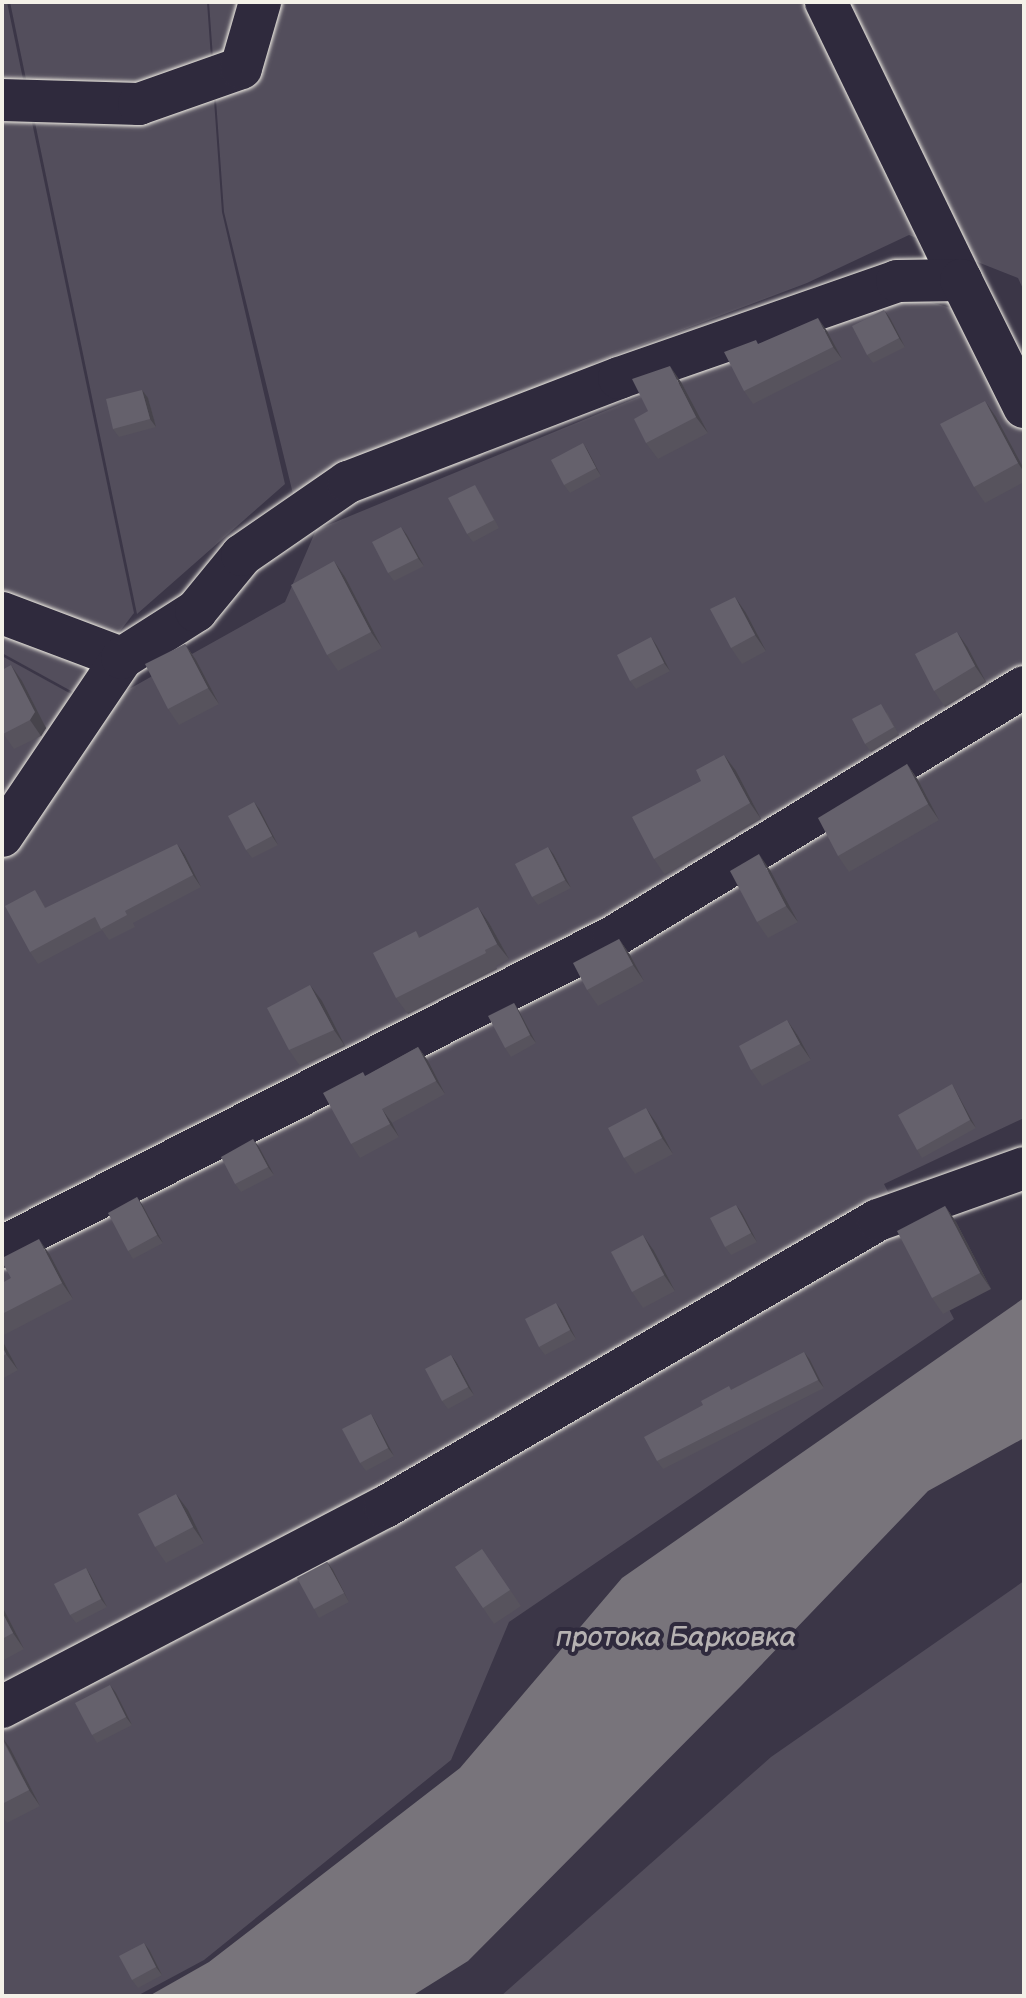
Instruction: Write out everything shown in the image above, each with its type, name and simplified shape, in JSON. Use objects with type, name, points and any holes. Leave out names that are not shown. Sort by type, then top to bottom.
[{"type":"lane","points":[[2,100],[139,104],[241,68],[260,2]]},
{"type":"lane","points":[[826,2],[1024,407]]},
{"type":"lane","points":[[2,836],[122,658],[196,611],[242,555],[348,482],[619,378],[897,281],[961,280]]},
{"type":"lane","points":[[2,613],[122,658]]},
{"type":"lane","points":[[2,1247],[613,937],[957,731],[1024,687]]},
{"type":"lane","points":[[2,1707],[385,1507],[878,1220],[1024,1168]]},
{"type":"shaded area","points":[[2,2],[7,2],[134,613],[73,692],[2,653]]},
{"type":"shaded area","points":[[10,2],[207,2],[222,212],[285,484],[137,614]]},
{"type":"shaded area","points":[[209,2],[1024,2],[1024,291],[1018,278],[909,235],[807,283],[594,363],[480,457],[406,484],[294,498],[224,212]]},
{"type":"shaded area","points":[[894,292],[973,314],[1024,392],[1024,1118],[884,1184],[954,1319],[509,1622],[451,1760],[204,1960],[137,1996],[2,1996],[2,848],[122,693],[285,602],[316,530]]},
{"type":"shaded area","points":[[2,656],[73,695],[2,802]]},
{"type":"shaded area","points":[[1024,1581],[1024,1996],[501,1996],[771,1757]]},
{"type":"water","name":"протока Барковка","points":[[1024,1298],[1024,1438],[928,1491],[741,1686],[468,1961],[412,1996],[149,1996],[209,1962],[460,1768],[622,1578]]},
{"type":"building","points":[[884,310],[899,338],[867,355],[852,326]]},
{"type":"building","points":[[818,318],[833,347],[744,391],[724,352],[756,340],[758,344]]},
{"type":"building","points":[[670,366],[696,417],[646,443],[634,419],[648,411],[632,379]]},
{"type":"building","points":[[142,390],[150,419],[113,429],[106,399]]},
{"type":"building","points":[[985,401],[1018,463],[974,487],[940,424]]},
{"type":"building","points":[[583,443],[596,468],[564,485],[551,460]]},
{"type":"building","points":[[475,485],[494,520],[467,534],[448,498]]},
{"type":"building","points":[[401,527],[418,558],[388,573],[372,542]]},
{"type":"building","points":[[334,561],[371,632],[327,655],[291,585]]},
{"type":"building","points":[[735,597],[755,635],[731,648],[710,609]]},
{"type":"building","points":[[957,632],[975,666],[934,691],[915,654]]},
{"type":"building","points":[[651,637],[664,663],[630,681],[617,655]]},
{"type":"building","points":[[185,644],[208,688],[168,709],[145,664]]},
{"type":"building","points":[[11,665],[35,712],[30,720],[3,734],[2,670]]},
{"type":"building","points":[[881,704],[894,727],[865,744],[852,719]]},
{"type":"building","points":[[724,755],[750,803],[654,859],[632,817],[701,781],[696,770]]},
{"type":"building","points":[[907,764],[928,804],[838,856],[818,818]]},
{"type":"building","points":[[254,802],[272,836],[246,850],[228,816]]},
{"type":"building","points":[[177,844],[193,875],[125,911],[127,915],[101,929],[95,917],[30,952],[5,906],[35,890],[45,908]]},
{"type":"building","points":[[548,847],[565,880],[532,897],[515,864]]},
{"type":"building","points":[[759,854],[786,906],[757,922],[730,871]]},
{"type":"building","points":[[478,907],[497,944],[485,950],[486,953],[396,998],[373,953],[416,931],[419,938]]},
{"type":"building","points":[[619,939],[633,965],[587,990],[573,963]]},
{"type":"building","points":[[310,985],[334,1030],[289,1050],[267,1008]]},
{"type":"building","points":[[514,1003],[530,1035],[505,1048],[488,1016]]},
{"type":"building","points":[[787,1020],[800,1044],[751,1070],[739,1046]]},
{"type":"building","points":[[418,1047],[436,1081],[382,1109],[390,1124],[351,1144],[323,1093],[363,1072],[365,1076]]},
{"type":"building","points":[[952,1084],[970,1120],[917,1150],[898,1115]]},
{"type":"building","points":[[646,1108],[662,1138],[624,1158],[608,1128]]},
{"type":"building","points":[[253,1139],[268,1167],[235,1184],[221,1157]]},
{"type":"building","points":[[137,1197],[157,1235],[128,1251],[108,1213]]},
{"type":"building","points":[[736,1205],[751,1233],[725,1247],[710,1218]]},
{"type":"building","points":[[945,1206],[980,1273],[932,1298],[897,1231]]},
{"type":"building","points":[[643,1235],[664,1275],[632,1292],[611,1252]]},
{"type":"building","points":[[39,1239],[62,1283],[2,1314],[2,1283],[11,1278],[2,1258]]},
{"type":"building","points":[[556,1303],[570,1330],[539,1347],[525,1319]]},
{"type":"building","points":[[804,1352],[818,1380],[657,1461],[644,1437],[703,1405],[701,1401],[729,1386],[731,1390]]},
{"type":"building","points":[[451,1355],[468,1387],[442,1401],[425,1369]]},
{"type":"building","points":[[371,1414],[388,1448],[360,1463],[342,1429]]},
{"type":"building","points":[[176,1494],[193,1527],[155,1547],[138,1514]]},
{"type":"building","points":[[482,1549],[510,1590],[483,1608],[455,1567]]},
{"type":"building","points":[[327,1562],[344,1593],[314,1609],[297,1578]]},
{"type":"building","points":[[86,1568],[101,1599],[70,1615],[54,1584]]},
{"type":"building","points":[[2,1612],[13,1633],[2,1639]]},
{"type":"building","points":[[110,1685],[126,1717],[92,1735],[75,1703]]},
{"type":"building","points":[[2,1739],[29,1790],[2,1804]]},
{"type":"building","points":[[144,1943],[156,1967],[132,1980],[119,1956]]}]
